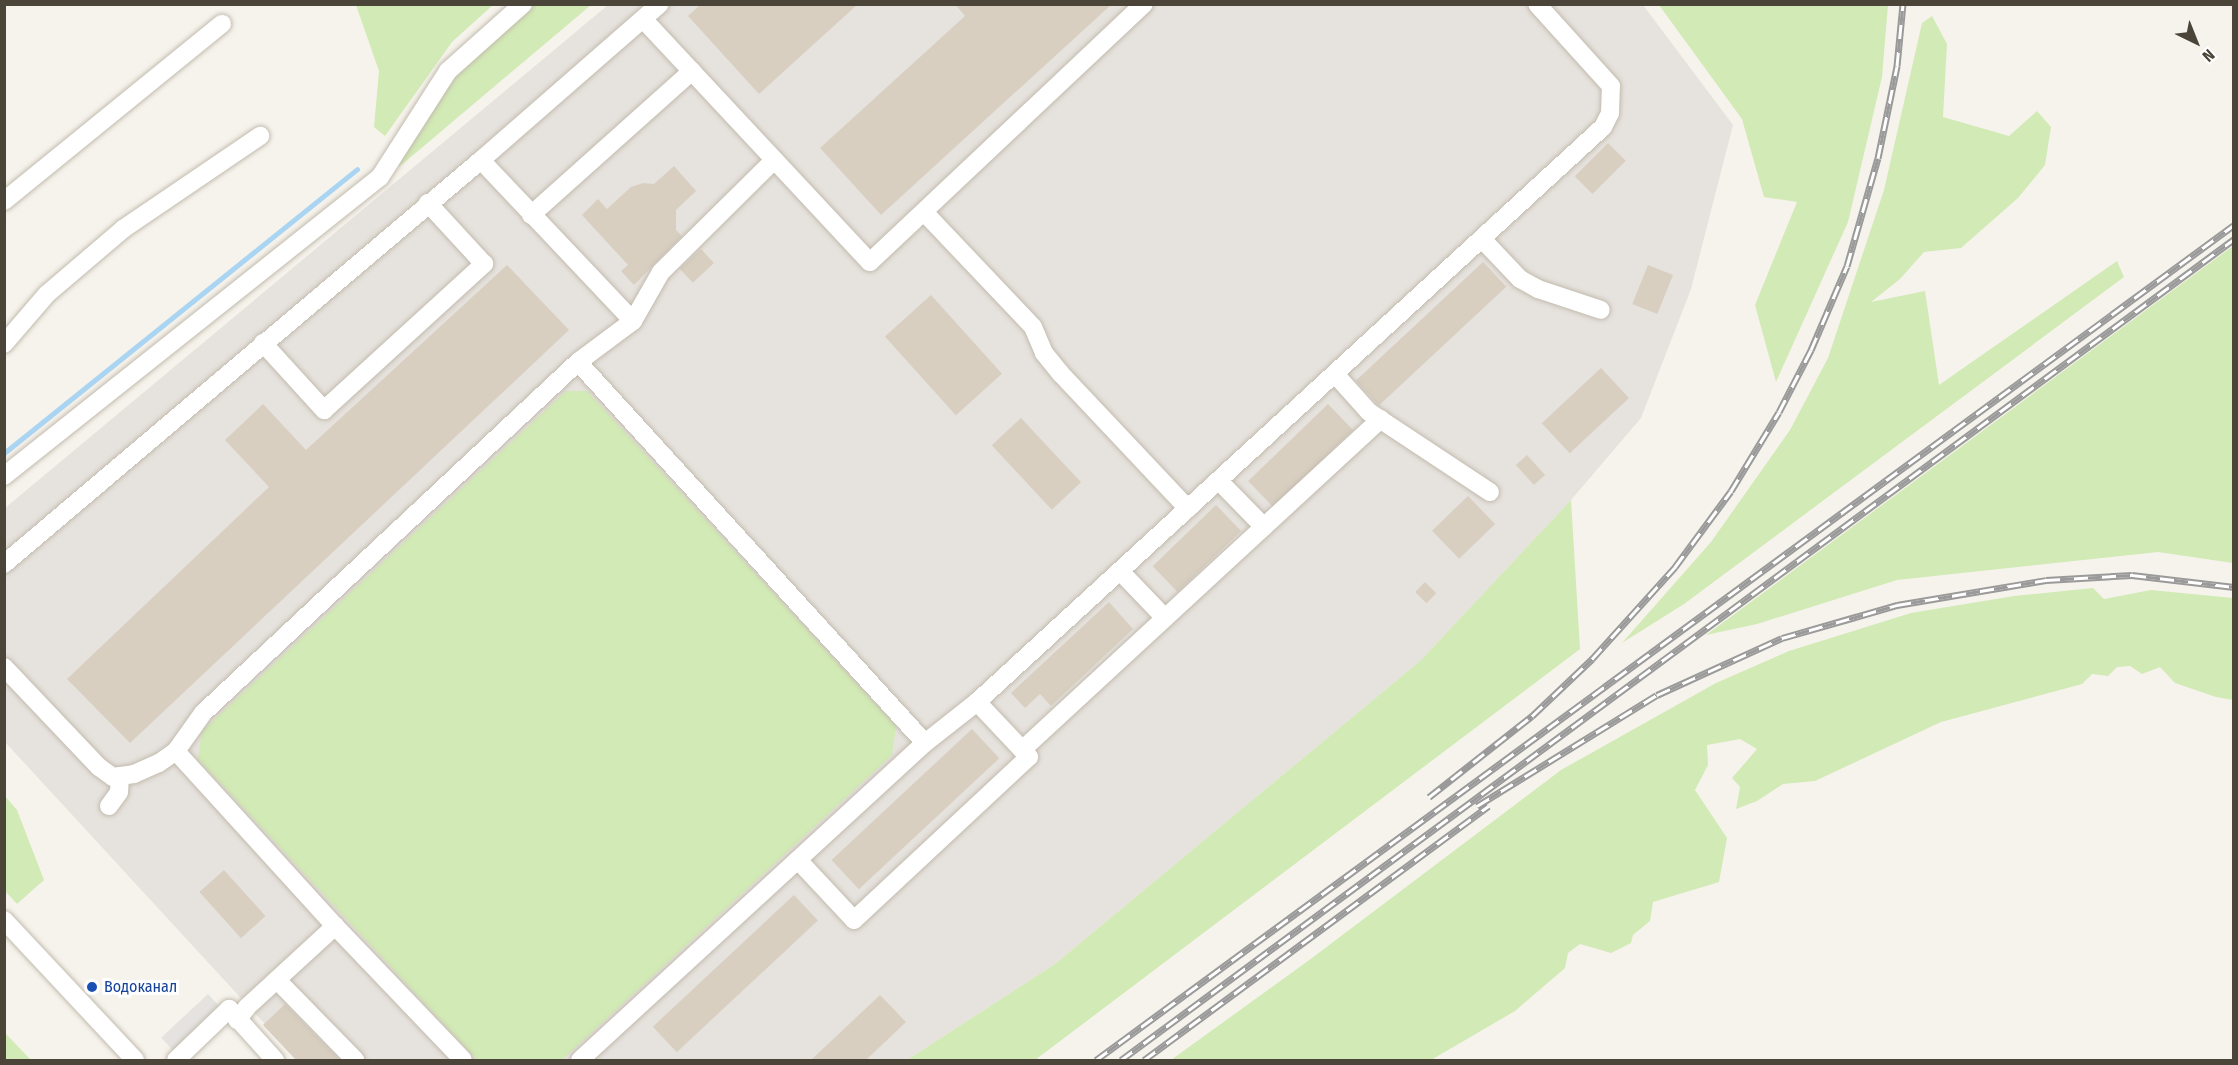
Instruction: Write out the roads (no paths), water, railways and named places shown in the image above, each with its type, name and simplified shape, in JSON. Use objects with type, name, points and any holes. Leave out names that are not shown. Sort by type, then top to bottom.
[{"type":"street","points":[[4,476],[380,177],[448,71],[523,4]]},
{"type":"street","points":[[4,564],[481,160],[660,4]]},
{"type":"street","points":[[644,20],[870,262],[1144,4]]},
{"type":"street","points":[[580,1060],[925,743],[977,702],[1603,127],[1610,113],[1613,98],[1611,86],[1537,4]]},
{"type":"street","points":[[4,201],[222,24]]},
{"type":"street","points":[[531,215],[692,71]]},
{"type":"street","points":[[4,344],[47,294],[123,229],[260,136]]},
{"type":"street","points":[[481,160],[633,321]]},
{"type":"street","points":[[4,666],[99,767],[113,777],[134,774],[159,763],[176,751],[203,713],[578,362],[633,321],[661,272],[774,160]]},
{"type":"street","points":[[263,344],[324,410],[484,264],[428,203]]},
{"type":"street","points":[[924,212],[1033,327],[1044,353],[1061,374],[1188,509]]},
{"type":"street","points":[[1482,239],[1520,279],[1538,290],[1601,310]]},
{"type":"street","points":[[578,362],[925,743]]},
{"type":"street","points":[[1335,374],[1369,412],[1491,492]]},
{"type":"street","points":[[1022,750],[1381,419]]},
{"type":"street","points":[[1219,481],[1264,527]]},
{"type":"street","points":[[1120,571],[1165,618]]},
{"type":"street","points":[[798,860],[855,920],[1029,757],[977,702]]},
{"type":"street","points":[[176,751],[335,926],[463,1060]]},
{"type":"street","points":[[109,806],[119,792],[120,776]]},
{"type":"street","points":[[4,920],[135,1060]]},
{"type":"street","points":[[237,1020],[335,926]]},
{"type":"street","points":[[277,980],[355,1060]]},
{"type":"street","points":[[176,1060],[229,1009],[275,1060]]},
{"type":"waterway","points":[[4,453],[357,169]]},
{"type":"railway","points":[[1429,797],[1532,716],[1592,659],[1675,567],[1731,491],[1779,412],[1811,350],[1847,266],[1878,158],[1897,66],[1903,4]]},
{"type":"railway","points":[[1096,1060],[2234,225]]},
{"type":"railway","points":[[1121,1060],[2234,239]]},
{"type":"railway","points":[[1477,806],[1657,695],[1782,638],[1897,605],[2046,580],[2132,575],[2234,587]]},
{"type":"railway","points":[[1144,1060],[1489,806]]},
{"type":"place","name":"Водоканал","points":[[92,987]]}]
